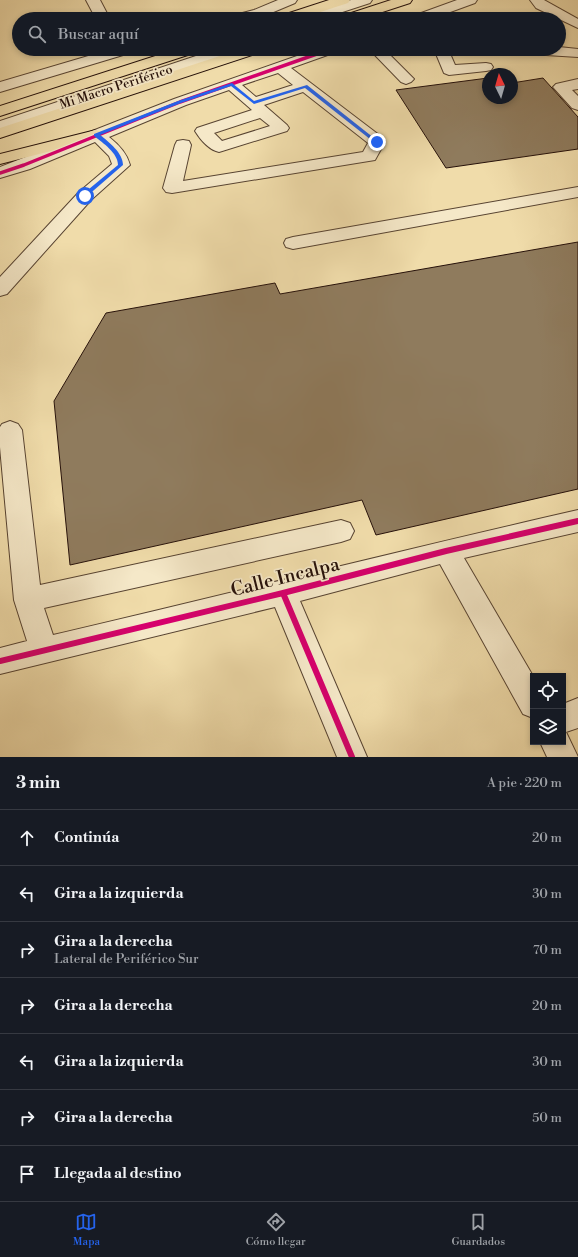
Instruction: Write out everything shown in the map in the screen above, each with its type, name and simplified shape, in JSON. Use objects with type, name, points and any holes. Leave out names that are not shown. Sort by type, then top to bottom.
[{"type":"highway","points":[[306,12],[343,0]]},
{"type":"highway","points":[[368,12],[405,0]]},
{"type":"highway","points":[[0,111],[170,56]]},
{"type":"highway","points":[[0,133],[235,56]]},
{"type":"highway","points":[[0,159],[96,135]]},
{"type":"street","points":[[93,0],[99,12]]},
{"type":"street","points":[[249,0],[258,12]]},
{"type":"street","points":[[261,12],[290,0]]},
{"type":"street","points":[[328,12],[365,0]]},
{"type":"street","points":[[345,12],[381,0]]},
{"type":"street","points":[[437,12],[470,0]]},
{"type":"street","points":[[537,0],[541,5],[555,12]]},
{"type":"street","points":[[566,18],[578,24]]},
{"type":"street","points":[[0,87],[103,56]]},
{"type":"street","name":"Mi Macro Periférico","points":[[0,119],[193,56]]},
{"type":"street","name":"Mi Macro Periférico","points":[[0,126],[211,56]]},
{"type":"street","points":[[0,173],[24,165],[180,102],[311,56]]},
{"type":"street","points":[[383,56],[406,79]]},
{"type":"street","points":[[444,56],[449,70],[482,68]]},
{"type":"street","points":[[183,145],[172,188],[369,156],[377,142],[280,67]]},
{"type":"street","points":[[232,84],[258,107],[281,128],[219,148],[203,131],[240,119],[258,107],[305,86]]},
{"type":"street","points":[[578,84],[561,87],[578,105]]},
{"type":"street","points":[[0,289],[85,196],[121,165],[120,161],[109,145],[96,135]]},
{"type":"street","points":[[293,243],[578,192]]},
{"type":"street","points":[[10,430],[28,600],[44,651]]},
{"type":"street","name":"Calle Incalpa","points":[[0,661],[284,593],[446,551],[578,521]]},
{"type":"street","points":[[28,600],[341,531]]},
{"type":"street","points":[[446,551],[530,699]]},
{"type":"street","points":[[284,593],[352,757]]},
{"type":"street","points":[[566,718],[578,713]]},
{"type":"street","points":[[556,745],[563,757]]},
{"type":"building","points":[[543,78],[578,117],[578,149],[446,168],[396,90],[482,79],[482,104],[518,104],[518,82]]},
{"type":"building","points":[[578,242],[578,489],[376,535],[362,500],[70,565],[54,401],[106,313],[275,283],[280,294]]},
{"type":"cycle path","points":[[0,173],[24,165],[180,102],[311,56]]},
{"type":"cycle path","points":[[0,661],[283,593],[446,551],[578,521]]},
{"type":"cycle path","points":[[283,593],[352,757]]},
{"type":"route","points":[[85,196],[121,165],[120,161],[109,145],[96,135],[180,102],[232,84],[254,103],[305,86],[377,142]]}]
